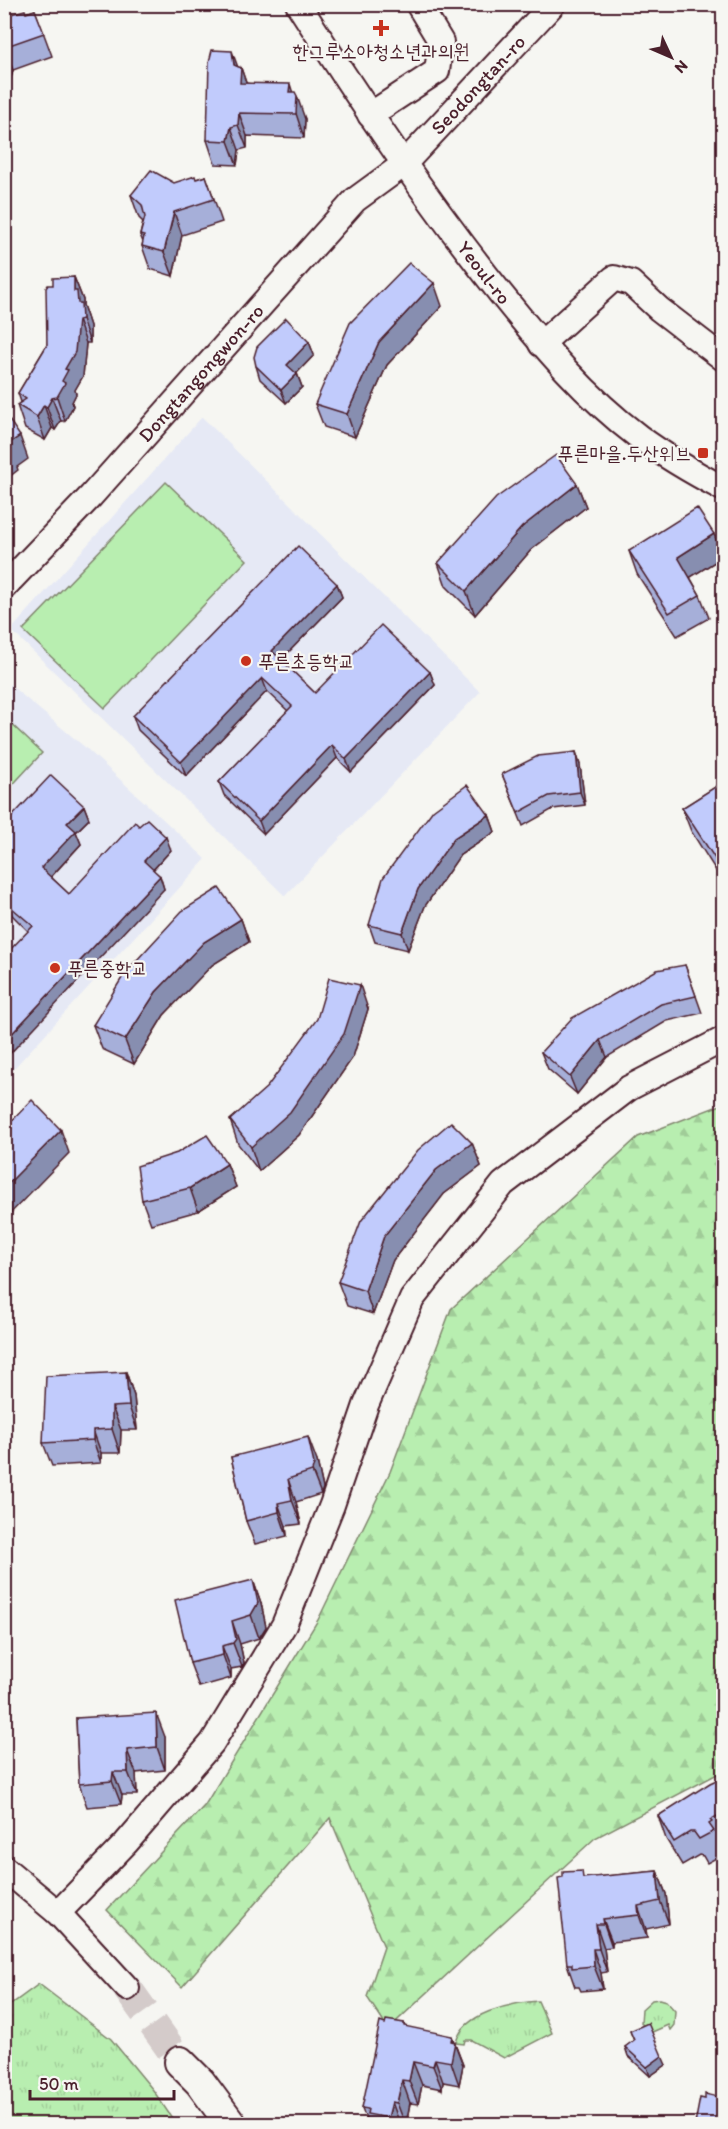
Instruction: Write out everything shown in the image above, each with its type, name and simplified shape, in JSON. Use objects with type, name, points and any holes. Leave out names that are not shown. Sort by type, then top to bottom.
[{"type":"main road","points":[[180,2062],[200,2082],[231,2124]]},
{"type":"street","name":"Yeoul-ro","points":[[298,4],[403,165],[464,248],[541,344],[585,389],[637,436],[687,470],[723,489]]},
{"type":"street","points":[[370,115],[437,71],[441,42],[418,4]]},
{"type":"street","name":"Seodongtan-ro","points":[[403,165],[553,4]]},
{"type":"street","name":"Dongtangongwon-ro","points":[[4,588],[91,496],[355,200],[403,165]]},
{"type":"street","points":[[541,344],[614,278],[631,283],[659,309],[723,359]]},
{"type":"street","points":[[58,1913],[126,1843],[212,1743],[284,1625],[332,1505],[366,1405],[412,1299],[503,1184],[629,1088],[723,1039]]},
{"type":"street","points":[[4,1868],[58,1913],[127,1988]]},
{"type":"shaded area","name":"푸른초등학교","points":[[202,417],[480,692],[285,896],[11,630]]},
{"type":"shaded area","name":"푸른중학교","points":[[4,680],[86,748],[206,859],[5,1078]]},
{"type":"green space","points":[[166,482],[247,560],[105,708],[23,630]]},
{"type":"green space","points":[[5,718],[42,753],[4,793]]},
{"type":"green space","points":[[723,1104],[723,1771],[595,1838],[388,2029],[367,1997],[384,1947],[330,1818],[182,1987],[107,1910],[205,1805],[318,1620],[390,1472],[451,1309],[638,1137]]},
{"type":"green space","points":[[39,1984],[111,2039],[153,2090],[176,2124],[5,2124],[5,2009]]},
{"type":"green space","points":[[652,2000],[666,2001],[675,2011],[674,2025],[670,2030],[668,2025],[650,2033],[641,2023],[642,2009]]},
{"type":"green space","points":[[538,2001],[552,2033],[504,2058],[471,2040],[465,2040],[464,2044],[456,2043],[460,2033],[477,2017],[502,2007]]},
{"type":"building","points":[[25,10],[26,13],[35,10],[44,33],[4,47],[4,16]]},
{"type":"building","points":[[212,50],[232,51],[234,65],[241,68],[240,83],[290,84],[289,92],[295,92],[297,96],[296,114],[239,113],[238,125],[231,127],[228,141],[207,140],[209,62]]},
{"type":"building","points":[[151,170],[174,183],[195,176],[196,179],[206,176],[214,199],[174,212],[164,252],[142,246],[144,236],[140,235],[145,217],[142,205],[131,195]]},
{"type":"building","points":[[409,263],[434,283],[379,342],[347,414],[315,404],[350,323]]},
{"type":"building","points":[[74,277],[74,291],[77,291],[78,303],[81,303],[82,319],[78,320],[75,352],[65,369],[68,370],[62,381],[65,383],[57,397],[52,398],[47,407],[44,405],[37,417],[17,405],[26,399],[18,393],[47,345],[46,288],[48,285],[53,285],[53,278]]},
{"type":"building","points":[[286,318],[309,342],[287,365],[297,374],[281,390],[256,366],[254,357],[257,347]]},
{"type":"building","points":[[5,414],[20,436],[8,444],[10,447],[4,450]]},
{"type":"building","points":[[556,455],[577,484],[522,527],[466,591],[438,563],[496,498]]},
{"type":"building","points":[[697,508],[714,534],[678,557],[700,595],[669,613],[629,551]]},
{"type":"building","points":[[298,546],[337,584],[272,651],[315,693],[381,625],[430,672],[346,759],[332,745],[259,821],[219,782],[292,706],[262,678],[181,762],[133,716]]},
{"type":"building","points":[[576,752],[580,792],[549,796],[518,813],[502,774],[538,756]]},
{"type":"building","points":[[51,775],[84,806],[67,823],[76,831],[41,868],[69,894],[135,822],[139,826],[147,819],[166,837],[144,861],[160,876],[4,1042],[4,956],[33,926],[4,901],[4,825]]},
{"type":"building","points":[[723,782],[723,871],[682,808]]},
{"type":"building","points":[[467,785],[489,815],[454,838],[418,889],[402,933],[369,925],[383,878],[433,810]]},
{"type":"building","points":[[219,888],[241,919],[204,942],[156,992],[125,1040],[93,1025],[125,973],[182,911]]},
{"type":"building","points":[[685,965],[696,996],[661,1004],[600,1040],[570,1077],[541,1052],[572,1018],[657,970]]},
{"type":"building","points":[[329,978],[360,985],[344,1034],[290,1112],[251,1147],[230,1120],[267,1087],[317,1019]]},
{"type":"building","points":[[32,1100],[61,1130],[4,1188],[4,1129]]},
{"type":"building","points":[[451,1122],[472,1143],[436,1170],[384,1236],[365,1291],[338,1282],[361,1221],[418,1150]]},
{"type":"building","points":[[207,1135],[227,1164],[190,1188],[142,1200],[137,1166],[177,1153]]},
{"type":"building","points":[[126,1372],[129,1406],[112,1407],[112,1429],[93,1430],[93,1440],[43,1443],[46,1376]]},
{"type":"building","points":[[308,1437],[314,1464],[312,1471],[288,1479],[292,1500],[278,1503],[279,1512],[246,1521],[231,1457]]},
{"type":"building","points":[[253,1580],[258,1603],[251,1615],[232,1621],[236,1639],[233,1643],[222,1646],[223,1655],[190,1663],[175,1600]]},
{"type":"building","points":[[156,1713],[157,1747],[127,1750],[128,1772],[113,1772],[112,1781],[79,1784],[76,1718]]},
{"type":"building","points":[[723,1777],[723,1813],[710,1820],[712,1822],[709,1824],[714,1831],[699,1839],[694,1832],[690,1832],[674,1842],[658,1816]]},
{"type":"building","points":[[582,1871],[583,1878],[657,1871],[660,1901],[638,1906],[639,1915],[603,1919],[604,1924],[596,1924],[599,1949],[593,1949],[594,1966],[572,1968],[572,1964],[567,1964],[558,1878],[563,1877],[563,1872]]},
{"type":"building","points":[[386,2020],[452,2036],[451,2041],[455,2042],[451,2062],[435,2059],[433,2066],[413,2062],[409,2081],[402,2080],[397,2103],[392,2102],[388,2118],[367,2114],[368,2109],[362,2108],[380,2022],[385,2024]]},
{"type":"building","points":[[648,2023],[662,2056],[647,2067],[625,2047],[634,2040],[630,2031]]},
{"type":"building","points":[[705,2094],[723,2098],[723,2124],[695,2124],[700,2098],[705,2099]]},
{"type":"tunnel","points":[[127,1988],[180,2062]]},
{"type":"place","name":"한그루소아청소년과의원","points":[[381,28]]},
{"type":"place","name":"푸른마을.두산위브","points":[[703,453]]},
{"type":"place","name":"푸른초등학교","points":[[246,661]]},
{"type":"place","name":"푸른중학교","points":[[55,968]]}]
